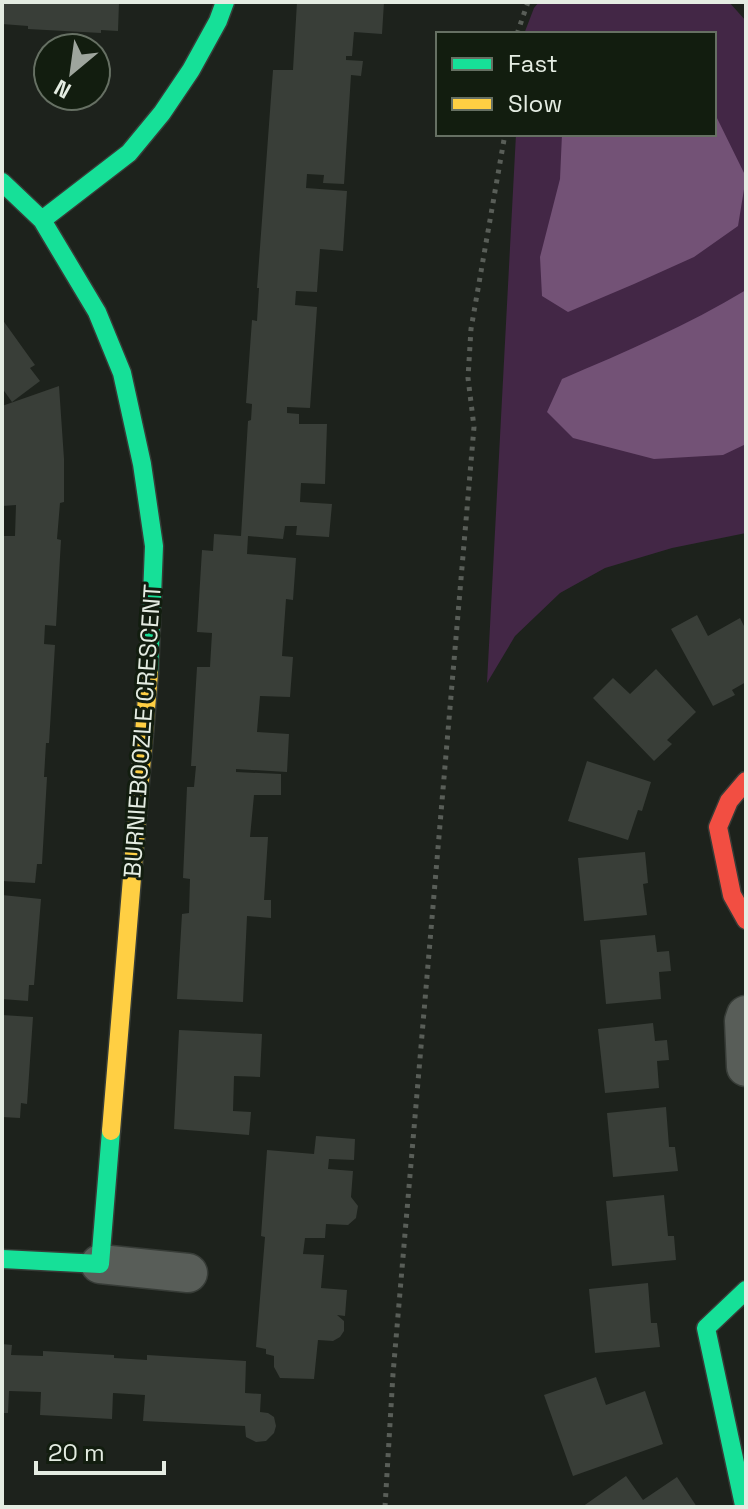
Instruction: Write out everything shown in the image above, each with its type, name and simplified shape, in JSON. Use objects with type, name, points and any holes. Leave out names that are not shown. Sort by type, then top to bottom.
[{"type":"street","points":[[42,220],[129,153],[162,113],[191,70],[225,2]]},
{"type":"street","name":"BURNIEBOOZLE CRESCENT","points":[[2,182],[42,220],[97,312],[122,373],[142,464],[154,546],[151,648],[100,1264]]},
{"type":"street","points":[[746,781],[729,801],[718,827],[732,895],[746,920]]},
{"type":"street","points":[[746,1015],[746,1067]]},
{"type":"street","points":[[2,1259],[188,1273]]},
{"type":"street","points":[[744,1505],[706,1328],[746,1290]]},
{"type":"path","points":[[518,32],[528,2]]},
{"type":"path","points":[[385,1507],[394,1358],[474,427],[468,378],[471,329],[505,136]]},
{"type":"shaded area","points":[[539,2],[729,2],[746,21],[746,533],[672,548],[605,568],[560,593],[515,636],[487,683],[516,136],[716,136],[716,32],[525,32]]},
{"type":"shaded area","points":[[716,116],[746,177],[738,226],[694,257],[568,312],[542,296],[540,257],[560,179],[562,136],[716,136]]},
{"type":"shaded area","points":[[746,290],[746,444],[723,455],[654,459],[573,438],[547,412],[562,379],[679,326]]},
{"type":"building","points":[[2,2],[119,2],[118,31],[28,29],[28,26],[2,24]]},
{"type":"building","points":[[297,2],[384,2],[382,34],[354,32],[352,56],[346,56],[346,60],[363,61],[361,76],[351,75],[344,184],[323,183],[324,175],[307,174],[306,188],[347,191],[343,251],[320,249],[317,292],[296,291],[295,305],[317,307],[310,408],[287,407],[287,413],[299,414],[299,424],[327,424],[325,484],[301,483],[300,502],[332,504],[329,537],[296,535],[297,526],[285,526],[283,539],[248,536],[247,554],[296,558],[293,600],[286,599],[282,656],[293,657],[290,697],[260,696],[257,732],[289,734],[287,772],[236,769],[236,772],[281,774],[281,795],[254,795],[250,837],[268,837],[264,900],[271,900],[271,918],[247,916],[243,1002],[177,999],[182,914],[189,913],[190,879],[183,878],[187,787],[194,787],[196,766],[191,766],[197,667],[210,667],[212,633],[197,632],[202,550],[213,551],[214,534],[241,536],[248,421],[251,420],[252,404],[246,403],[252,320],[257,321],[273,70],[293,70]]},
{"type":"building","points":[[2,319],[35,365],[30,368],[40,381],[12,402],[2,388]]},
{"type":"building","points":[[59,386],[64,502],[60,503],[57,539],[61,540],[56,626],[45,625],[44,644],[55,645],[49,743],[46,743],[42,864],[37,864],[35,883],[2,881],[2,536],[15,536],[16,505],[2,506],[2,406]]},
{"type":"building","points":[[697,615],[708,636],[740,618],[746,630],[746,682],[732,690],[735,695],[713,706],[671,629]]},
{"type":"building","points":[[656,669],[696,712],[667,740],[672,744],[654,761],[593,698],[613,678],[630,694]]},
{"type":"building","points":[[587,761],[651,782],[628,840],[568,821]]},
{"type":"building","points":[[645,852],[648,883],[643,884],[647,915],[584,921],[578,858]]},
{"type":"building","points":[[2,895],[41,899],[34,985],[29,985],[28,1001],[2,999]]},
{"type":"building","points":[[655,935],[657,952],[669,951],[671,971],[659,972],[661,999],[606,1004],[600,940]]},
{"type":"building","points":[[2,1015],[33,1017],[27,1104],[21,1103],[20,1118],[2,1117]]},
{"type":"building","points":[[653,1023],[655,1041],[667,1040],[669,1060],[657,1061],[659,1088],[605,1093],[598,1029]]},
{"type":"building","points":[[179,1030],[262,1034],[260,1077],[234,1076],[233,1111],[251,1112],[249,1135],[174,1129]]},
{"type":"building","points":[[666,1107],[669,1147],[675,1147],[678,1171],[613,1177],[607,1113]]},
{"type":"building","points":[[316,1136],[355,1139],[354,1160],[329,1159],[328,1169],[353,1171],[351,1197],[358,1206],[356,1218],[348,1225],[326,1224],[325,1238],[305,1238],[303,1254],[324,1255],[321,1288],[347,1290],[345,1316],[337,1315],[344,1321],[344,1331],[333,1341],[318,1340],[314,1379],[280,1378],[274,1367],[274,1356],[266,1354],[266,1349],[256,1347],[265,1237],[261,1236],[267,1150],[314,1154]]},
{"type":"building","points":[[664,1195],[668,1236],[674,1236],[676,1260],[612,1266],[606,1201]]},
{"type":"building","points":[[648,1283],[651,1323],[657,1323],[660,1347],[595,1353],[589,1289]]},
{"type":"building","points":[[2,1344],[12,1345],[11,1355],[43,1356],[43,1351],[147,1360],[147,1355],[246,1361],[245,1393],[261,1394],[260,1412],[274,1417],[274,1433],[266,1441],[256,1442],[246,1437],[245,1426],[143,1421],[145,1395],[113,1393],[112,1419],[40,1415],[41,1392],[9,1391],[8,1413],[2,1413]]},
{"type":"building","points":[[596,1377],[606,1405],[645,1391],[663,1444],[573,1476],[544,1395]]},
{"type":"building","points":[[626,1476],[643,1500],[677,1477],[697,1507],[582,1507]]},
{"type":"traffic: fast","points":[[42,220],[129,153],[162,113],[191,70],[225,2]]},
{"type":"traffic: fast","points":[[2,182],[42,220],[97,312],[122,373],[142,464],[154,546],[149,673]]},
{"type":"traffic: fast","points":[[2,1259],[100,1264],[111,1131]]},
{"type":"traffic: fast","points":[[744,1505],[706,1328],[746,1290]]},
{"type":"traffic: slow","points":[[111,1131],[149,673]]},
{"type":"traffic: jam","points":[[746,781],[729,801],[718,827],[732,895],[746,920]]}]
